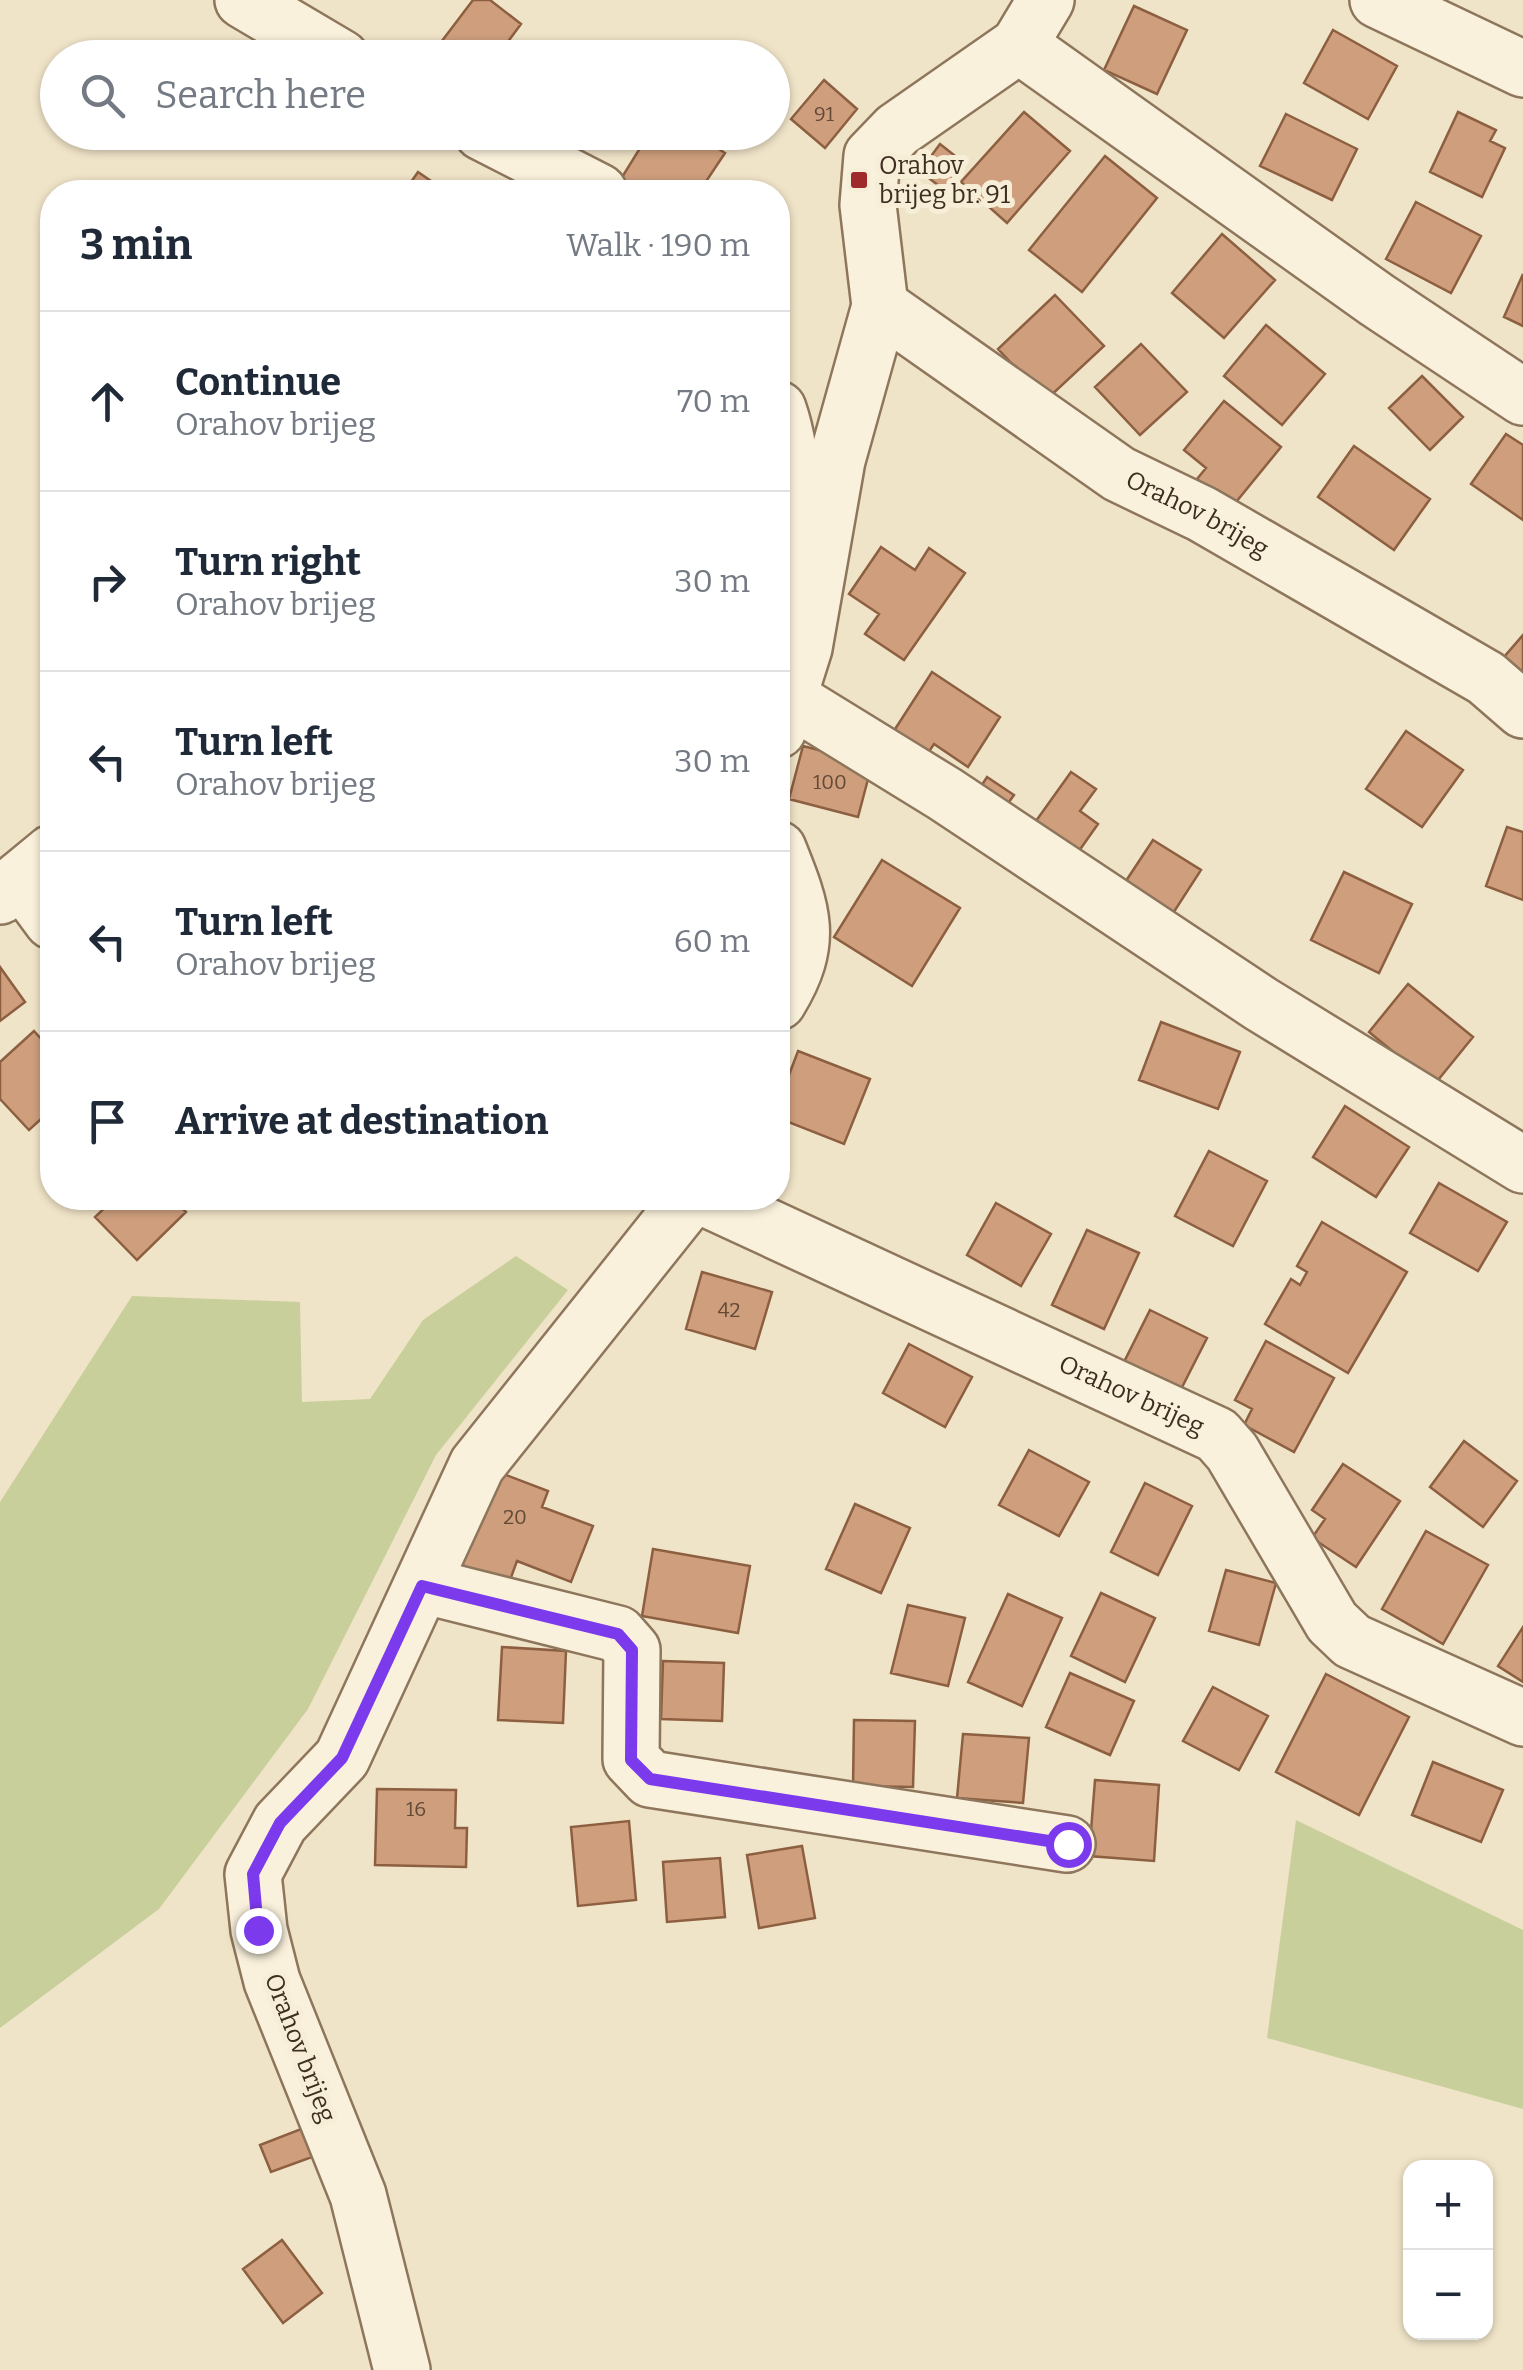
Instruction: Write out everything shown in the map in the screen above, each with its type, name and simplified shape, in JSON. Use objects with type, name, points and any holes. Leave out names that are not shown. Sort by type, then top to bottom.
[{"type":"street","points":[[243,0],[310,40]]},
{"type":"street","points":[[1378,0],[1523,69]]},
{"type":"street","points":[[790,691],[814,598],[837,460],[880,306],[868,205],[872,156],[897,130],[1032,22],[1378,300],[1523,397]]},
{"type":"street","points":[[517,150],[576,180]]},
{"type":"street","name":"Orahov brijeg","points":[[880,306],[1119,474],[1202,514],[1486,678],[1523,710]]},
{"type":"street","points":[[790,456],[795,530],[814,598]]},
{"type":"street","points":[[790,717],[946,794],[1261,1004],[1523,1165]]},
{"type":"street","points":[[24,876],[40,902]]},
{"type":"street","points":[[790,880],[801,908],[804,937],[790,982]]},
{"type":"street","name":"Orahov brijeg","points":[[402,2370],[358,2195],[272,1981],[258,1930],[253,1874],[280,1823],[342,1758],[477,1465],[680,1210]]},
{"type":"street","name":"Orahov brijeg","points":[[731,1210],[1217,1434],[1232,1452],[1332,1622],[1352,1641],[1523,1718]]},
{"type":"street","points":[[422,1586],[618,1634],[632,1650],[631,1760],[650,1779],[1068,1844]]},
{"type":"green space","points":[[516,1256],[568,1290],[436,1455],[308,1709],[159,1909],[0,2028],[0,1502],[132,1296],[300,1302],[302,1402],[370,1399],[423,1320]]},
{"type":"green space","points":[[1296,1820],[1523,1930],[1523,2109],[1267,2038]]},
{"type":"building","points":[[473,0],[490,0],[521,24],[509,40],[443,40]]},
{"type":"building","points":[[1134,6],[1187,30],[1157,94],[1104,70]]},
{"type":"building","points":[[1333,30],[1397,66],[1368,119],[1304,83]]},
{"type":"building","points":[[824,80],[857,109],[825,148],[791,119]]},
{"type":"building","points":[[1024,112],[1070,151],[1007,223],[961,182]]},
{"type":"building","points":[[1458,112],[1496,130],[1490,141],[1505,148],[1482,197],[1430,172]]},
{"type":"building","points":[[1286,114],[1357,149],[1332,200],[1260,166]]},
{"type":"building","points":[[940,144],[964,163],[944,190],[920,171]]},
{"type":"building","points":[[639,150],[725,153],[707,180],[620,180]]},
{"type":"building","points":[[1105,156],[1157,198],[1082,292],[1029,250]]},
{"type":"building","points":[[418,172],[430,180],[412,180]]},
{"type":"building","points":[[1416,202],[1481,236],[1451,293],[1386,259]]},
{"type":"building","points":[[1222,234],[1275,280],[1224,338],[1172,293]]},
{"type":"building","points":[[1523,274],[1523,326],[1504,317]]},
{"type":"building","points":[[1055,295],[1104,346],[1046,400],[998,349]]},
{"type":"building","points":[[1266,325],[1325,374],[1282,425],[1224,376]]},
{"type":"building","points":[[1141,344],[1187,392],[1140,435],[1095,387]]},
{"type":"building","points":[[1422,376],[1463,417],[1430,450],[1389,408]]},
{"type":"building","points":[[1224,401],[1281,447],[1232,507],[1197,479],[1206,468],[1184,450]]},
{"type":"building","points":[[1506,434],[1523,445],[1523,520],[1471,484]]},
{"type":"building","points":[[1354,446],[1430,499],[1394,550],[1318,497]]},
{"type":"building","points":[[881,547],[915,570],[929,548],[965,573],[904,660],[865,634],[879,614],[849,594]]},
{"type":"building","points":[[1523,635],[1523,687],[1497,665]]},
{"type":"building","points":[[932,672],[1000,717],[968,767],[934,744],[922,762],[888,740]]},
{"type":"building","points":[[1406,731],[1463,770],[1422,827],[1366,789]]},
{"type":"building","points":[[803,746],[872,764],[858,817],[790,799]]},
{"type":"building","points":[[1071,772],[1096,789],[1080,811],[1098,824],[1074,858],[1031,828]]},
{"type":"building","points":[[987,777],[1014,795],[1001,813],[975,796]]},
{"type":"building","points":[[1507,827],[1523,832],[1523,900],[1486,886]]},
{"type":"building","points":[[1153,840],[1201,870],[1168,921],[1120,890]]},
{"type":"building","points":[[882,860],[960,908],[912,986],[834,937]]},
{"type":"building","points":[[1344,872],[1412,904],[1379,973],[1311,940]]},
{"type":"building","points":[[0,967],[25,1002],[0,1021]]},
{"type":"building","points":[[1408,984],[1473,1037],[1434,1085],[1369,1032]]},
{"type":"building","points":[[1161,1022],[1240,1052],[1218,1109],[1139,1080]]},
{"type":"building","points":[[34,1031],[40,1038],[40,1120],[29,1130],[0,1099],[0,1062]]},
{"type":"building","points":[[798,1051],[870,1079],[844,1144],[790,1123],[790,1072]]},
{"type":"building","points":[[1345,1106],[1409,1147],[1376,1197],[1313,1157]]},
{"type":"building","points":[[1209,1151],[1267,1181],[1233,1246],[1175,1216]]},
{"type":"building","points":[[1439,1183],[1507,1222],[1478,1271],[1410,1233]]},
{"type":"building","points":[[996,1203],[1051,1234],[1021,1286],[967,1255]]},
{"type":"building","points":[[102,1210],[186,1212],[137,1260],[95,1217]]},
{"type":"building","points":[[1322,1222],[1407,1272],[1348,1373],[1265,1324],[1291,1279],[1300,1285],[1307,1272],[1297,1266]]},
{"type":"building","points":[[1087,1230],[1139,1253],[1104,1329],[1052,1305]]},
{"type":"building","points":[[702,1272],[772,1292],[755,1349],[686,1329]]},
{"type":"building","points":[[1150,1310],[1207,1338],[1176,1399],[1120,1370]]},
{"type":"building","points":[[1266,1341],[1334,1378],[1294,1452],[1244,1425],[1252,1409],[1235,1400]]},
{"type":"building","points":[[909,1344],[972,1377],[945,1427],[883,1393]]},
{"type":"building","points":[[1464,1441],[1517,1481],[1483,1527],[1430,1487]]},
{"type":"building","points":[[1029,1450],[1089,1482],[1059,1536],[999,1505]]},
{"type":"building","points":[[1343,1464],[1400,1501],[1356,1567],[1312,1538],[1325,1519],[1312,1510]]},
{"type":"building","points":[[493,1470],[548,1491],[542,1507],[593,1526],[571,1582],[517,1561],[509,1583],[459,1564]]},
{"type":"building","points":[[1145,1483],[1192,1506],[1158,1575],[1111,1552]]},
{"type":"building","points":[[855,1504],[910,1528],[881,1593],[826,1569]]},
{"type":"building","points":[[1426,1531],[1488,1565],[1443,1644],[1382,1609]]},
{"type":"building","points":[[653,1549],[750,1566],[738,1633],[642,1616]]},
{"type":"building","points":[[1226,1570],[1276,1583],[1259,1645],[1209,1631]]},
{"type":"building","points":[[1101,1593],[1155,1618],[1125,1682],[1071,1656]]},
{"type":"building","points":[[1008,1594],[1062,1618],[1022,1706],[968,1682]]},
{"type":"building","points":[[908,1605],[965,1618],[948,1686],[891,1673]]},
{"type":"building","points":[[1523,1627],[1523,1682],[1498,1666]]},
{"type":"building","points":[[502,1647],[566,1651],[563,1723],[498,1720]]},
{"type":"building","points":[[663,1661],[724,1663],[722,1721],[661,1719]]},
{"type":"building","points":[[1070,1673],[1134,1701],[1110,1755],[1046,1727]]},
{"type":"building","points":[[1326,1674],[1409,1717],[1359,1815],[1276,1772]]},
{"type":"building","points":[[1213,1687],[1268,1716],[1239,1770],[1183,1741]]},
{"type":"building","points":[[854,1720],[915,1721],[913,1787],[853,1786]]},
{"type":"building","points":[[963,1734],[1029,1738],[1023,1803],[957,1798]]},
{"type":"building","points":[[1433,1762],[1503,1790],[1481,1842],[1412,1815]]},
{"type":"building","points":[[1095,1780],[1159,1785],[1154,1861],[1089,1856]]},
{"type":"building","points":[[377,1789],[456,1790],[455,1828],[467,1828],[466,1867],[375,1865]]},
{"type":"building","points":[[629,1821],[636,1900],[578,1906],[571,1827]]},
{"type":"building","points":[[802,1846],[815,1918],[759,1928],[747,1855]]},
{"type":"building","points":[[720,1858],[725,1917],[667,1922],[663,1862]]},
{"type":"building","points":[[301,2129],[312,2157],[271,2172],[260,2145]]},
{"type":"building","points":[[282,2240],[322,2293],[283,2323],[243,2269]]},
{"type":"place","name":"Orahov brijeg br. 91","points":[[859,180]]},
{"type":"route","points":[[258,1930],[253,1874],[280,1823],[342,1758],[422,1586],[618,1634],[632,1650],[631,1760],[650,1779],[1068,1844]]}]
